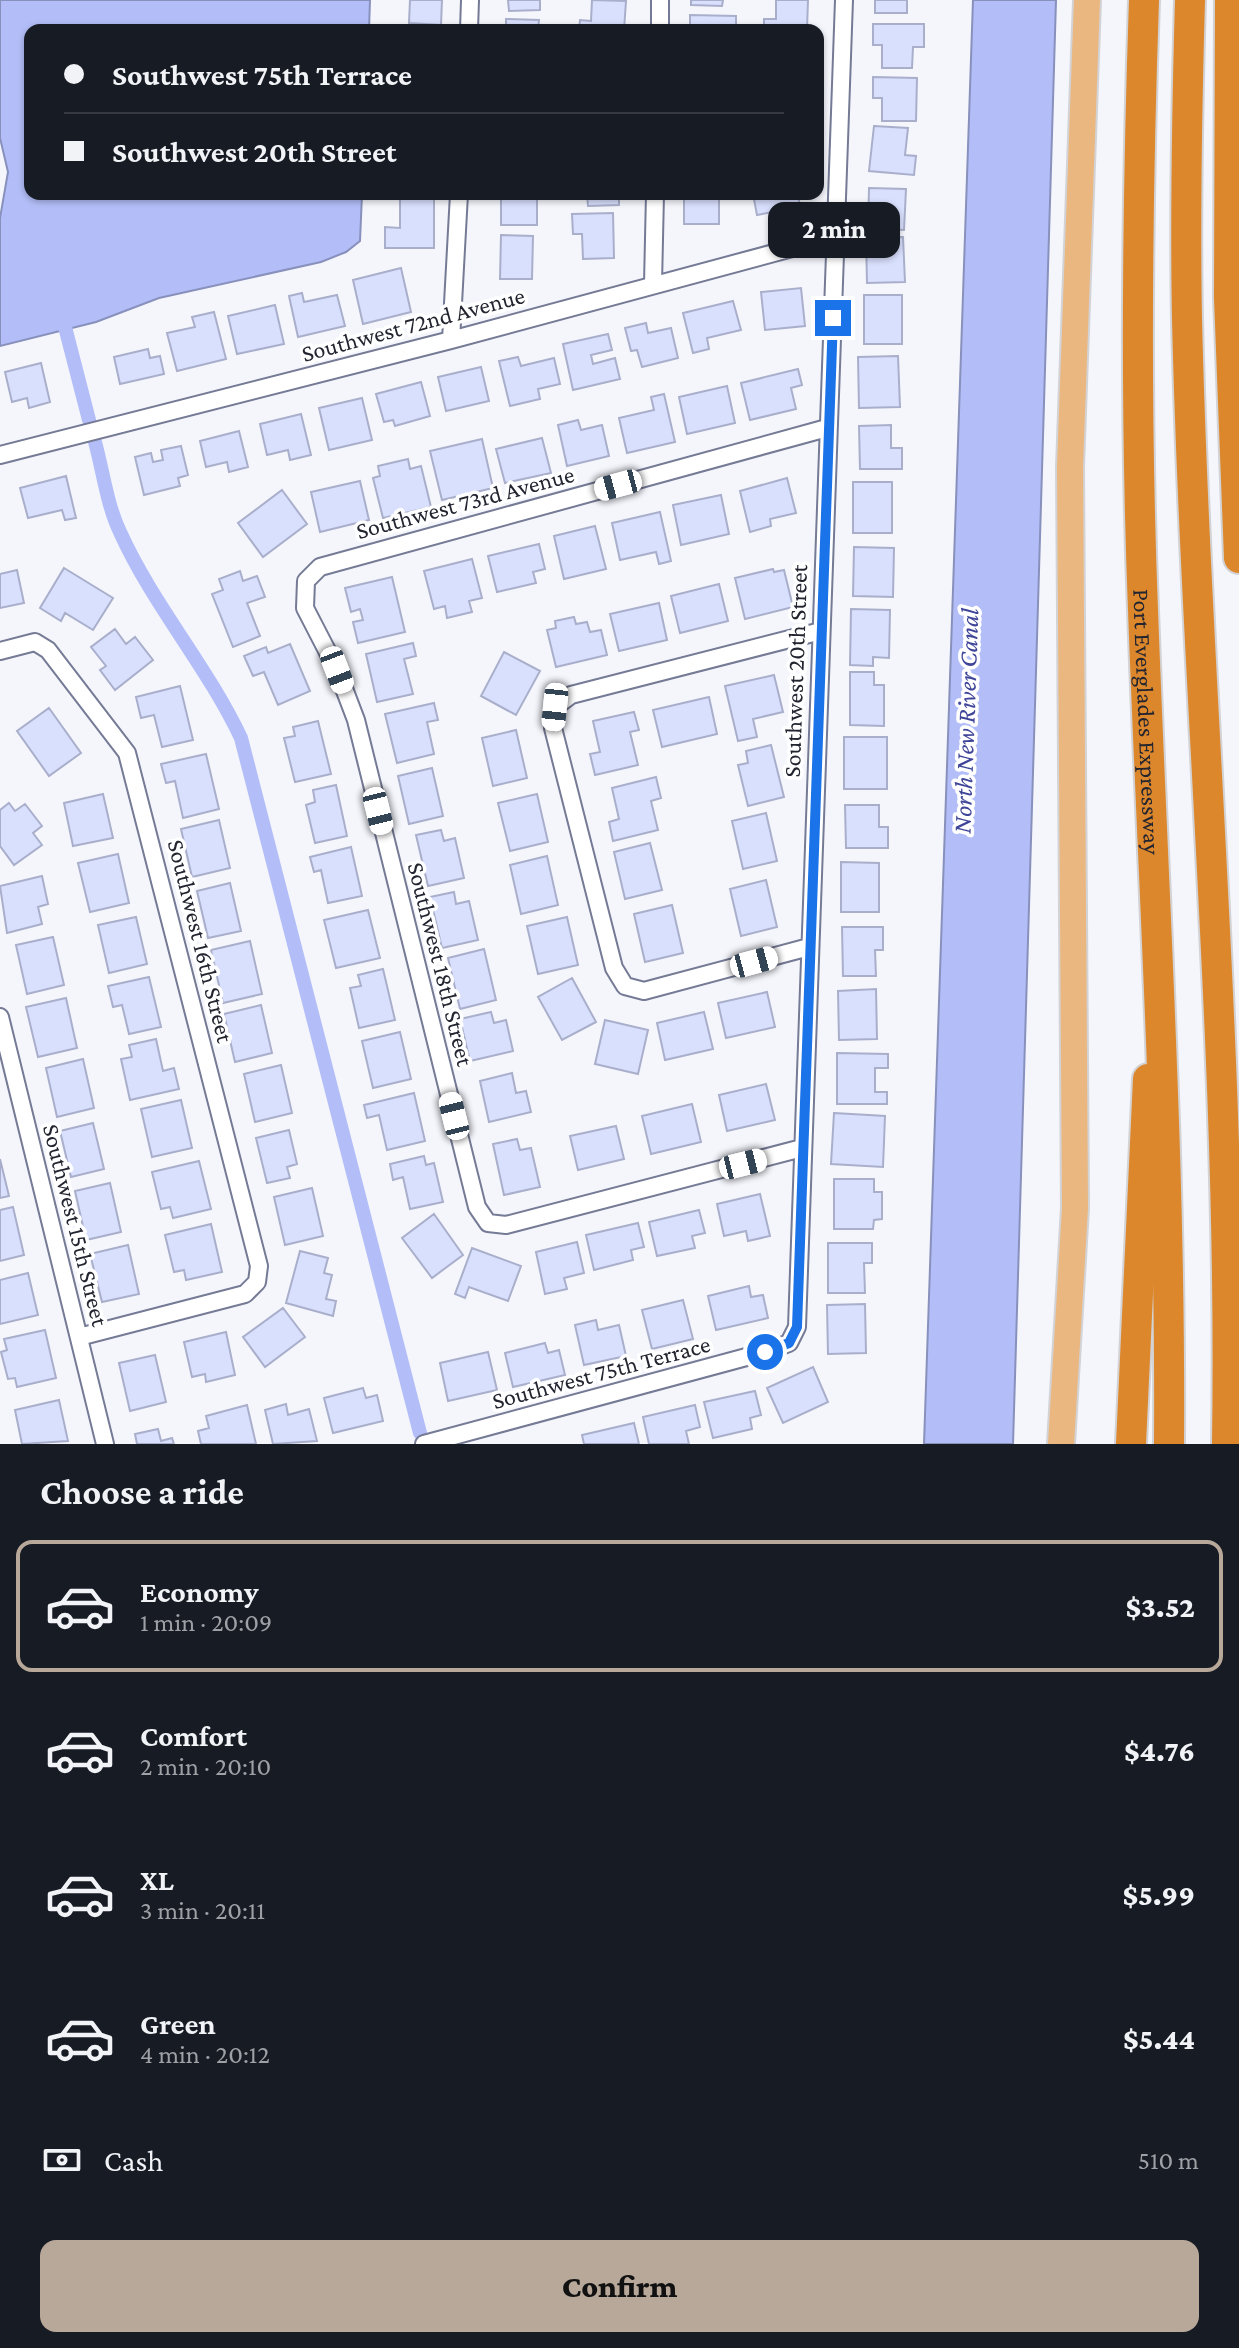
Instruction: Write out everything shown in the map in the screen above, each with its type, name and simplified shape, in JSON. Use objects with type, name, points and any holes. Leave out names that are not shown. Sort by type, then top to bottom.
[{"type":"highway","name":"Port Everglades Expressway","points":[[1144,0],[1138,433],[1163,1035],[1170,1288],[1169,1444]]},
{"type":"highway","points":[[1190,0],[1187,316],[1222,1059],[1227,1257],[1227,1444]]},
{"type":"highway","points":[[1230,0],[1229,298],[1239,558]]},
{"type":"highway","points":[[1131,1444],[1145,1086],[1163,1035]]},
{"type":"main road","points":[[1061,1444],[1075,1208],[1070,467],[1087,0]]},
{"type":"street","points":[[469,24],[470,0]]},
{"type":"street","points":[[660,0],[660,24]]},
{"type":"street","name":"Southwest 20th Street","points":[[789,1343],[797,1327],[844,0]]},
{"type":"street","points":[[451,340],[459,200]]},
{"type":"street","points":[[653,284],[655,200]]},
{"type":"street","name":"Southwest 72nd Avenue","points":[[0,455],[451,340],[837,236]]},
{"type":"street","name":"Southwest 73rd Avenue","points":[[306,581],[320,567],[827,428]]},
{"type":"street","name":"Southwest 18th Street","points":[[306,581],[305,608],[337,670],[356,720],[477,1207],[488,1223],[506,1225],[802,1148]]},
{"type":"street","points":[[809,947],[644,991],[625,986],[614,968],[553,728],[555,707],[571,695],[821,631]]},
{"type":"street","name":"Southwest 16th Street","points":[[0,651],[35,642],[48,650],[127,753],[259,1266],[257,1282],[245,1294],[79,1337]]},
{"type":"street","name":"Southwest 15th Street","points":[[0,1017],[105,1444]]},
{"type":"street","name":"Southwest 75th Terrace","points":[[424,1444],[789,1343]]},
{"type":"water","points":[[0,0],[370,0],[369,24],[24,24],[24,200],[362,200],[360,241],[346,252],[321,262],[159,298],[96,322],[0,346],[0,218],[8,172],[0,138]]},
{"type":"water","name":"North New River Canal","points":[[973,0],[1056,0],[1013,1444],[924,1444]]},
{"type":"building","points":[[410,0],[442,0],[441,24],[409,23]]},
{"type":"building","points":[[508,0],[540,0],[540,10],[509,11]]},
{"type":"building","points":[[592,0],[626,1],[624,24],[580,24],[580,20],[591,21]]},
{"type":"building","points":[[691,0],[723,0],[722,6],[691,5]]},
{"type":"building","points":[[776,0],[808,0],[807,24],[764,24],[764,19],[776,19]]},
{"type":"building","points":[[875,0],[907,0],[907,13],[875,13]]},
{"type":"building","points":[[690,15],[736,16],[736,24],[690,24]]},
{"type":"building","points":[[506,19],[539,20],[539,24],[506,24]]},
{"type":"building","points":[[873,24],[924,24],[924,47],[913,47],[912,68],[882,68],[882,45],[873,45]]},
{"type":"building","points":[[873,77],[917,78],[916,121],[882,121],[882,98],[873,98]]},
{"type":"building","points":[[874,126],[908,128],[905,155],[916,156],[914,175],[869,171]]},
{"type":"building","points":[[869,188],[906,189],[904,230],[868,228]]},
{"type":"building","points":[[400,200],[434,200],[434,248],[385,248],[385,227],[400,228]]},
{"type":"building","points":[[501,200],[537,200],[537,225],[501,225]]},
{"type":"building","points":[[588,200],[619,200],[619,205],[588,206]]},
{"type":"building","points":[[684,200],[719,200],[719,224],[684,224]]},
{"type":"building","points":[[754,200],[799,200],[800,207],[757,215]]},
{"type":"building","points":[[613,213],[614,258],[583,259],[582,234],[573,234],[572,214]]},
{"type":"building","points":[[501,235],[533,236],[532,279],[500,279]]},
{"type":"building","points":[[903,237],[905,282],[867,283],[866,238]]},
{"type":"building","points":[[401,268],[411,312],[363,324],[353,280]]},
{"type":"building","points":[[801,288],[805,326],[765,330],[761,292]]},
{"type":"building","points":[[302,293],[304,302],[337,295],[345,326],[298,337],[289,296]]},
{"type":"building","points":[[864,295],[902,295],[902,344],[864,344]]},
{"type":"building","points":[[733,301],[741,330],[707,338],[709,349],[693,353],[683,313]]},
{"type":"building","points":[[275,305],[284,344],[237,354],[228,316]]},
{"type":"building","points":[[214,312],[226,359],[177,371],[167,333],[195,327],[192,317]]},
{"type":"building","points":[[646,323],[648,333],[671,328],[678,358],[642,367],[637,350],[631,351],[625,328]]},
{"type":"building","points":[[608,334],[612,350],[591,355],[593,364],[615,358],[620,379],[573,390],[563,344]]},
{"type":"building","points":[[148,349],[150,358],[160,356],[164,374],[120,384],[114,357]]},
{"type":"building","points":[[898,356],[900,407],[859,408],[858,357]]},
{"type":"building","points":[[518,357],[521,366],[554,358],[560,384],[538,389],[540,399],[510,406],[499,361]]},
{"type":"building","points":[[41,363],[50,402],[29,408],[27,398],[12,402],[5,372]]},
{"type":"building","points":[[481,367],[489,401],[446,411],[438,377]]},
{"type":"building","points":[[798,369],[802,385],[791,388],[796,409],[750,420],[741,383]]},
{"type":"building","points":[[421,382],[430,416],[395,426],[393,420],[384,422],[376,394]]},
{"type":"building","points":[[727,386],[735,423],[687,434],[679,397]]},
{"type":"building","points":[[664,394],[675,442],[627,453],[619,418],[654,410],[651,397]]},
{"type":"building","points":[[362,398],[372,440],[329,450],[319,408]]},
{"type":"building","points":[[301,414],[311,455],[290,460],[288,450],[267,455],[260,424]]},
{"type":"building","points":[[578,420],[581,430],[602,425],[609,456],[567,466],[558,425]]},
{"type":"building","points":[[891,425],[891,448],[902,448],[902,469],[860,469],[859,426]]},
{"type":"building","points":[[239,431],[248,467],[229,472],[227,462],[206,467],[200,441]]},
{"type":"building","points":[[542,438],[551,473],[505,483],[496,449]]},
{"type":"building","points":[[482,439],[493,488],[442,500],[430,451]]},
{"type":"building","points":[[181,446],[188,475],[178,478],[180,486],[144,495],[135,457],[151,453],[153,462],[163,460],[161,450]]},
{"type":"building","points":[[408,459],[410,469],[421,466],[431,507],[383,518],[373,478],[380,476],[378,466]]},
{"type":"building","points":[[66,476],[76,518],[65,520],[62,510],[28,518],[20,488]]},
{"type":"building","points":[[787,478],[796,513],[770,519],[771,526],[750,532],[740,491]]},
{"type":"building","points":[[360,481],[369,520],[320,532],[311,492]]},
{"type":"building","points":[[853,482],[892,482],[892,533],[853,533]]},
{"type":"building","points":[[282,490],[307,524],[263,557],[238,523]]},
{"type":"building","points":[[721,495],[729,534],[681,545],[673,505]]},
{"type":"building","points":[[660,512],[671,561],[659,564],[656,552],[620,560],[612,523]]},
{"type":"building","points":[[595,526],[606,569],[564,579],[554,536]]},
{"type":"building","points":[[539,544],[545,569],[533,572],[536,583],[497,592],[488,556]]},
{"type":"building","points":[[854,547],[894,548],[893,597],[853,596]]},
{"type":"building","points":[[472,559],[482,598],[469,601],[472,612],[447,618],[445,606],[434,609],[424,571]]},
{"type":"building","points":[[64,568],[113,598],[93,630],[65,613],[61,621],[40,608]]},
{"type":"building","points":[[773,569],[774,572],[784,570],[793,607],[745,619],[735,578]]},
{"type":"building","points":[[17,570],[24,603],[0,608],[0,574]]},
{"type":"building","points":[[240,571],[243,581],[257,576],[265,597],[247,603],[260,636],[233,647],[212,594],[223,590],[219,579]]},
{"type":"building","points":[[392,577],[405,632],[358,643],[353,622],[363,620],[360,609],[351,612],[345,588]]},
{"type":"building","points":[[719,584],[728,621],[680,633],[671,596]]},
{"type":"building","points":[[659,603],[667,640],[619,651],[610,614]]},
{"type":"building","points":[[851,609],[890,610],[889,658],[873,657],[873,666],[850,665]]},
{"type":"building","points":[[574,617],[576,624],[587,622],[590,632],[601,630],[607,655],[556,667],[547,630],[556,628],[555,621]]},
{"type":"building","points":[[115,629],[126,644],[135,637],[153,660],[115,690],[100,670],[106,666],[91,647]]},
{"type":"building","points":[[413,643],[416,656],[404,659],[413,694],[377,702],[366,654]]},
{"type":"building","points":[[290,644],[310,691],[278,705],[264,672],[253,676],[244,656],[266,647],[268,653]]},
{"type":"building","points":[[504,652],[540,671],[516,715],[481,696]]},
{"type":"building","points":[[850,672],[874,672],[874,685],[884,685],[884,726],[850,725]]},
{"type":"building","points":[[774,675],[783,712],[753,719],[757,737],[738,741],[725,686]]},
{"type":"building","points":[[180,686],[193,740],[162,747],[154,715],[141,718],[136,697]]},
{"type":"building","points":[[709,697],[717,734],[662,747],[653,710]]},
{"type":"building","points":[[434,703],[438,720],[427,722],[434,754],[397,763],[385,714]]},
{"type":"building","points":[[49,708],[81,753],[49,776],[17,731]]},
{"type":"building","points":[[634,712],[639,730],[630,732],[638,765],[595,775],[590,754],[600,752],[593,721]]},
{"type":"building","points":[[318,721],[331,774],[295,782],[284,738],[295,736],[293,727]]},
{"type":"building","points":[[516,730],[527,778],[493,786],[482,738]]},
{"type":"building","points":[[844,737],[887,737],[887,789],[844,789]]},
{"type":"building","points":[[771,745],[784,797],[748,806],[738,765],[748,763],[746,751]]},
{"type":"building","points":[[206,754],[219,809],[183,818],[175,781],[166,783],[161,764]]},
{"type":"building","points":[[432,768],[443,816],[409,824],[398,776]]},
{"type":"building","points":[[656,777],[661,798],[651,801],[658,830],[613,841],[609,822],[619,819],[612,788]]},
{"type":"building","points":[[336,785],[347,836],[315,843],[306,805],[315,802],[313,790]]},
{"type":"building","points":[[103,794],[113,838],[73,846],[64,803]]},
{"type":"building","points":[[537,794],[548,842],[510,851],[498,803]]},
{"type":"building","points":[[9,803],[15,811],[25,804],[42,826],[33,833],[42,845],[14,865],[0,846],[0,810]]},
{"type":"building","points":[[845,805],[879,805],[879,827],[888,827],[888,848],[846,848]]},
{"type":"building","points":[[766,813],[777,861],[743,869],[732,821]]},
{"type":"building","points":[[219,820],[230,868],[192,877],[181,829]]},
{"type":"building","points":[[441,830],[444,841],[455,838],[464,878],[428,886],[416,835]]},
{"type":"building","points":[[650,843],[662,890],[625,899],[614,852]]},
{"type":"building","points":[[351,847],[362,896],[328,903],[321,870],[314,872],[310,857]]},
{"type":"building","points":[[118,854],[129,903],[90,912],[78,863]]},
{"type":"building","points":[[547,856],[558,905],[521,914],[510,865]]},
{"type":"building","points":[[841,862],[879,863],[879,912],[841,912]]},
{"type":"building","points":[[42,876],[48,904],[38,907],[42,924],[7,933],[0,886]]},
{"type":"building","points":[[766,880],[777,927],[741,936],[730,889]]},
{"type":"building","points":[[230,883],[241,931],[208,938],[197,891]]},
{"type":"building","points":[[454,892],[456,904],[469,901],[478,940],[442,948],[430,897]]},
{"type":"building","points":[[672,905],[683,953],[645,962],[634,914]]},
{"type":"building","points":[[368,910],[380,958],[336,968],[324,920]]},
{"type":"building","points":[[136,917],[147,964],[109,973],[98,925]]},
{"type":"building","points":[[567,917],[578,965],[538,974],[527,926]]},
{"type":"building","points":[[842,927],[883,927],[883,950],[875,950],[876,976],[843,976]]},
{"type":"building","points":[[53,937],[64,985],[27,994],[16,945]]},
{"type":"building","points":[[250,941],[262,994],[223,1003],[211,950]]},
{"type":"building","points":[[484,949],[496,1000],[460,1009],[448,958]]},
{"type":"building","points":[[383,969],[395,1020],[359,1028],[350,988],[361,986],[358,975]]},
{"type":"building","points":[[149,977],[161,1027],[129,1034],[122,1005],[113,1007],[108,986]]},
{"type":"building","points":[[572,978],[596,1022],[562,1040],[538,997]]},
{"type":"building","points":[[876,989],[877,1039],[839,1040],[838,991]]},
{"type":"building","points":[[767,992],[775,1027],[726,1038],[718,1003]]},
{"type":"building","points":[[66,998],[77,1048],[38,1057],[26,1007]]},
{"type":"building","points":[[261,1005],[272,1053],[235,1062],[224,1014]]},
{"type":"building","points":[[491,1012],[494,1023],[506,1020],[513,1051],[470,1061],[460,1019]]},
{"type":"building","points":[[704,1012],[713,1049],[665,1060],[657,1023]]},
{"type":"building","points":[[605,1020],[648,1030],[638,1074],[595,1064]]},
{"type":"building","points":[[400,1032],[411,1079],[373,1088],[362,1041]]},
{"type":"building","points":[[156,1039],[163,1071],[174,1068],[179,1089],[130,1100],[121,1059],[132,1057],[129,1045]]},
{"type":"building","points":[[837,1053],[888,1054],[888,1068],[875,1068],[875,1092],[887,1092],[887,1104],[837,1104]]},
{"type":"building","points":[[83,1059],[94,1108],[57,1117],[46,1068]]},
{"type":"building","points":[[281,1065],[292,1113],[255,1122],[244,1074]]},
{"type":"building","points":[[512,1073],[516,1093],[526,1091],[531,1112],[489,1122],[480,1081]]},
{"type":"building","points":[[766,1084],[775,1120],[727,1131],[719,1095]]},
{"type":"building","points":[[414,1093],[425,1141],[387,1150],[379,1115],[367,1118],[364,1105]]},
{"type":"building","points":[[181,1100],[192,1148],[152,1157],[141,1109]]},
{"type":"building","points":[[692,1104],[701,1142],[651,1154],[642,1116]]},
{"type":"building","points":[[834,1113],[885,1116],[883,1167],[831,1164]]},
{"type":"building","points":[[93,1123],[104,1169],[71,1177],[60,1131]]},
{"type":"building","points":[[616,1126],[624,1159],[578,1170],[570,1136]]},
{"type":"building","points":[[289,1130],[297,1164],[287,1167],[290,1178],[267,1183],[256,1138]]},
{"type":"building","points":[[517,1139],[520,1150],[531,1148],[540,1187],[504,1195],[493,1144]]},
{"type":"building","points":[[424,1156],[426,1165],[434,1163],[443,1202],[410,1209],[403,1177],[393,1180],[390,1164]]},
{"type":"building","points":[[0,1159],[9,1196],[0,1198]]},
{"type":"building","points":[[199,1161],[211,1209],[173,1218],[170,1207],[161,1209],[152,1172]]},
{"type":"building","points":[[834,1179],[874,1179],[874,1192],[882,1192],[882,1219],[874,1220],[873,1229],[834,1229]]},
{"type":"building","points":[[110,1183],[121,1232],[86,1240],[75,1191]]},
{"type":"building","points":[[312,1188],[323,1236],[285,1245],[274,1197]]},
{"type":"building","points":[[760,1194],[770,1236],[748,1241],[746,1231],[724,1236],[717,1204]]},
{"type":"building","points":[[13,1207],[24,1255],[0,1261],[0,1210]]},
{"type":"building","points":[[699,1210],[705,1233],[692,1236],[695,1248],[657,1256],[649,1222]]},
{"type":"building","points":[[434,1214],[463,1255],[432,1278],[402,1238]]},
{"type":"building","points":[[638,1223],[644,1247],[631,1250],[633,1260],[594,1270],[586,1235]]},
{"type":"building","points":[[211,1224],[222,1272],[186,1280],[184,1270],[174,1272],[165,1235]]},
{"type":"building","points":[[577,1242],[584,1273],[564,1278],[567,1289],[545,1294],[536,1252]]},
{"type":"building","points":[[828,1243],[872,1243],[872,1263],[864,1263],[865,1293],[828,1293]]},
{"type":"building","points":[[128,1245],[139,1294],[102,1302],[90,1254]]},
{"type":"building","points":[[472,1248],[521,1266],[508,1301],[469,1287],[465,1298],[455,1294]]},
{"type":"building","points":[[300,1251],[328,1258],[324,1273],[332,1275],[326,1299],[336,1301],[333,1316],[286,1303]]},
{"type":"building","points":[[28,1273],[38,1315],[0,1324],[0,1280]]},
{"type":"building","points":[[749,1286],[751,1297],[763,1295],[768,1318],[716,1330],[708,1296]]},
{"type":"building","points":[[683,1300],[693,1339],[652,1349],[642,1310]]},
{"type":"building","points":[[865,1304],[866,1353],[828,1354],[827,1305]]},
{"type":"building","points":[[283,1308],[305,1337],[265,1367],[243,1337]]},
{"type":"building","points":[[596,1320],[598,1330],[619,1325],[626,1356],[584,1365],[575,1325]]},
{"type":"building","points":[[45,1330],[56,1378],[17,1387],[15,1378],[8,1379],[1,1352],[7,1350],[4,1339]]},
{"type":"building","points":[[226,1332],[235,1375],[206,1382],[205,1374],[192,1377],[184,1342]]},
{"type":"building","points":[[545,1343],[548,1353],[559,1350],[565,1375],[513,1387],[505,1353]]},
{"type":"building","points":[[488,1352],[497,1390],[448,1401],[440,1363]]},
{"type":"building","points":[[155,1355],[166,1402],[130,1411],[119,1363]]},
{"type":"building","points":[[813,1367],[828,1402],[783,1423],[767,1388]]},
{"type":"building","points":[[363,1388],[366,1398],[377,1395],[383,1421],[333,1433],[324,1398]]},
{"type":"building","points":[[755,1391],[761,1415],[750,1418],[752,1429],[713,1438],[704,1402]]},
{"type":"building","points":[[59,1400],[68,1441],[22,1444],[15,1410]]},
{"type":"building","points":[[286,1404],[288,1415],[309,1409],[317,1441],[273,1444],[265,1410]]},
{"type":"building","points":[[247,1405],[256,1444],[201,1444],[198,1431],[209,1428],[206,1416]]},
{"type":"building","points":[[695,1405],[700,1427],[686,1431],[689,1444],[649,1444],[643,1417]]},
{"type":"building","points":[[634,1423],[639,1444],[584,1444],[582,1435]]},
{"type":"building","points":[[158,1429],[161,1441],[172,1438],[174,1444],[137,1444],[135,1434]]},
{"type":"waterway","points":[[64,323],[89,420]]},
{"type":"waterway","points":[[95,442],[108,499],[133,559],[241,738],[420,1433]]},
{"type":"route","points":[[765,1352],[789,1343],[797,1327],[833,318]]}]
